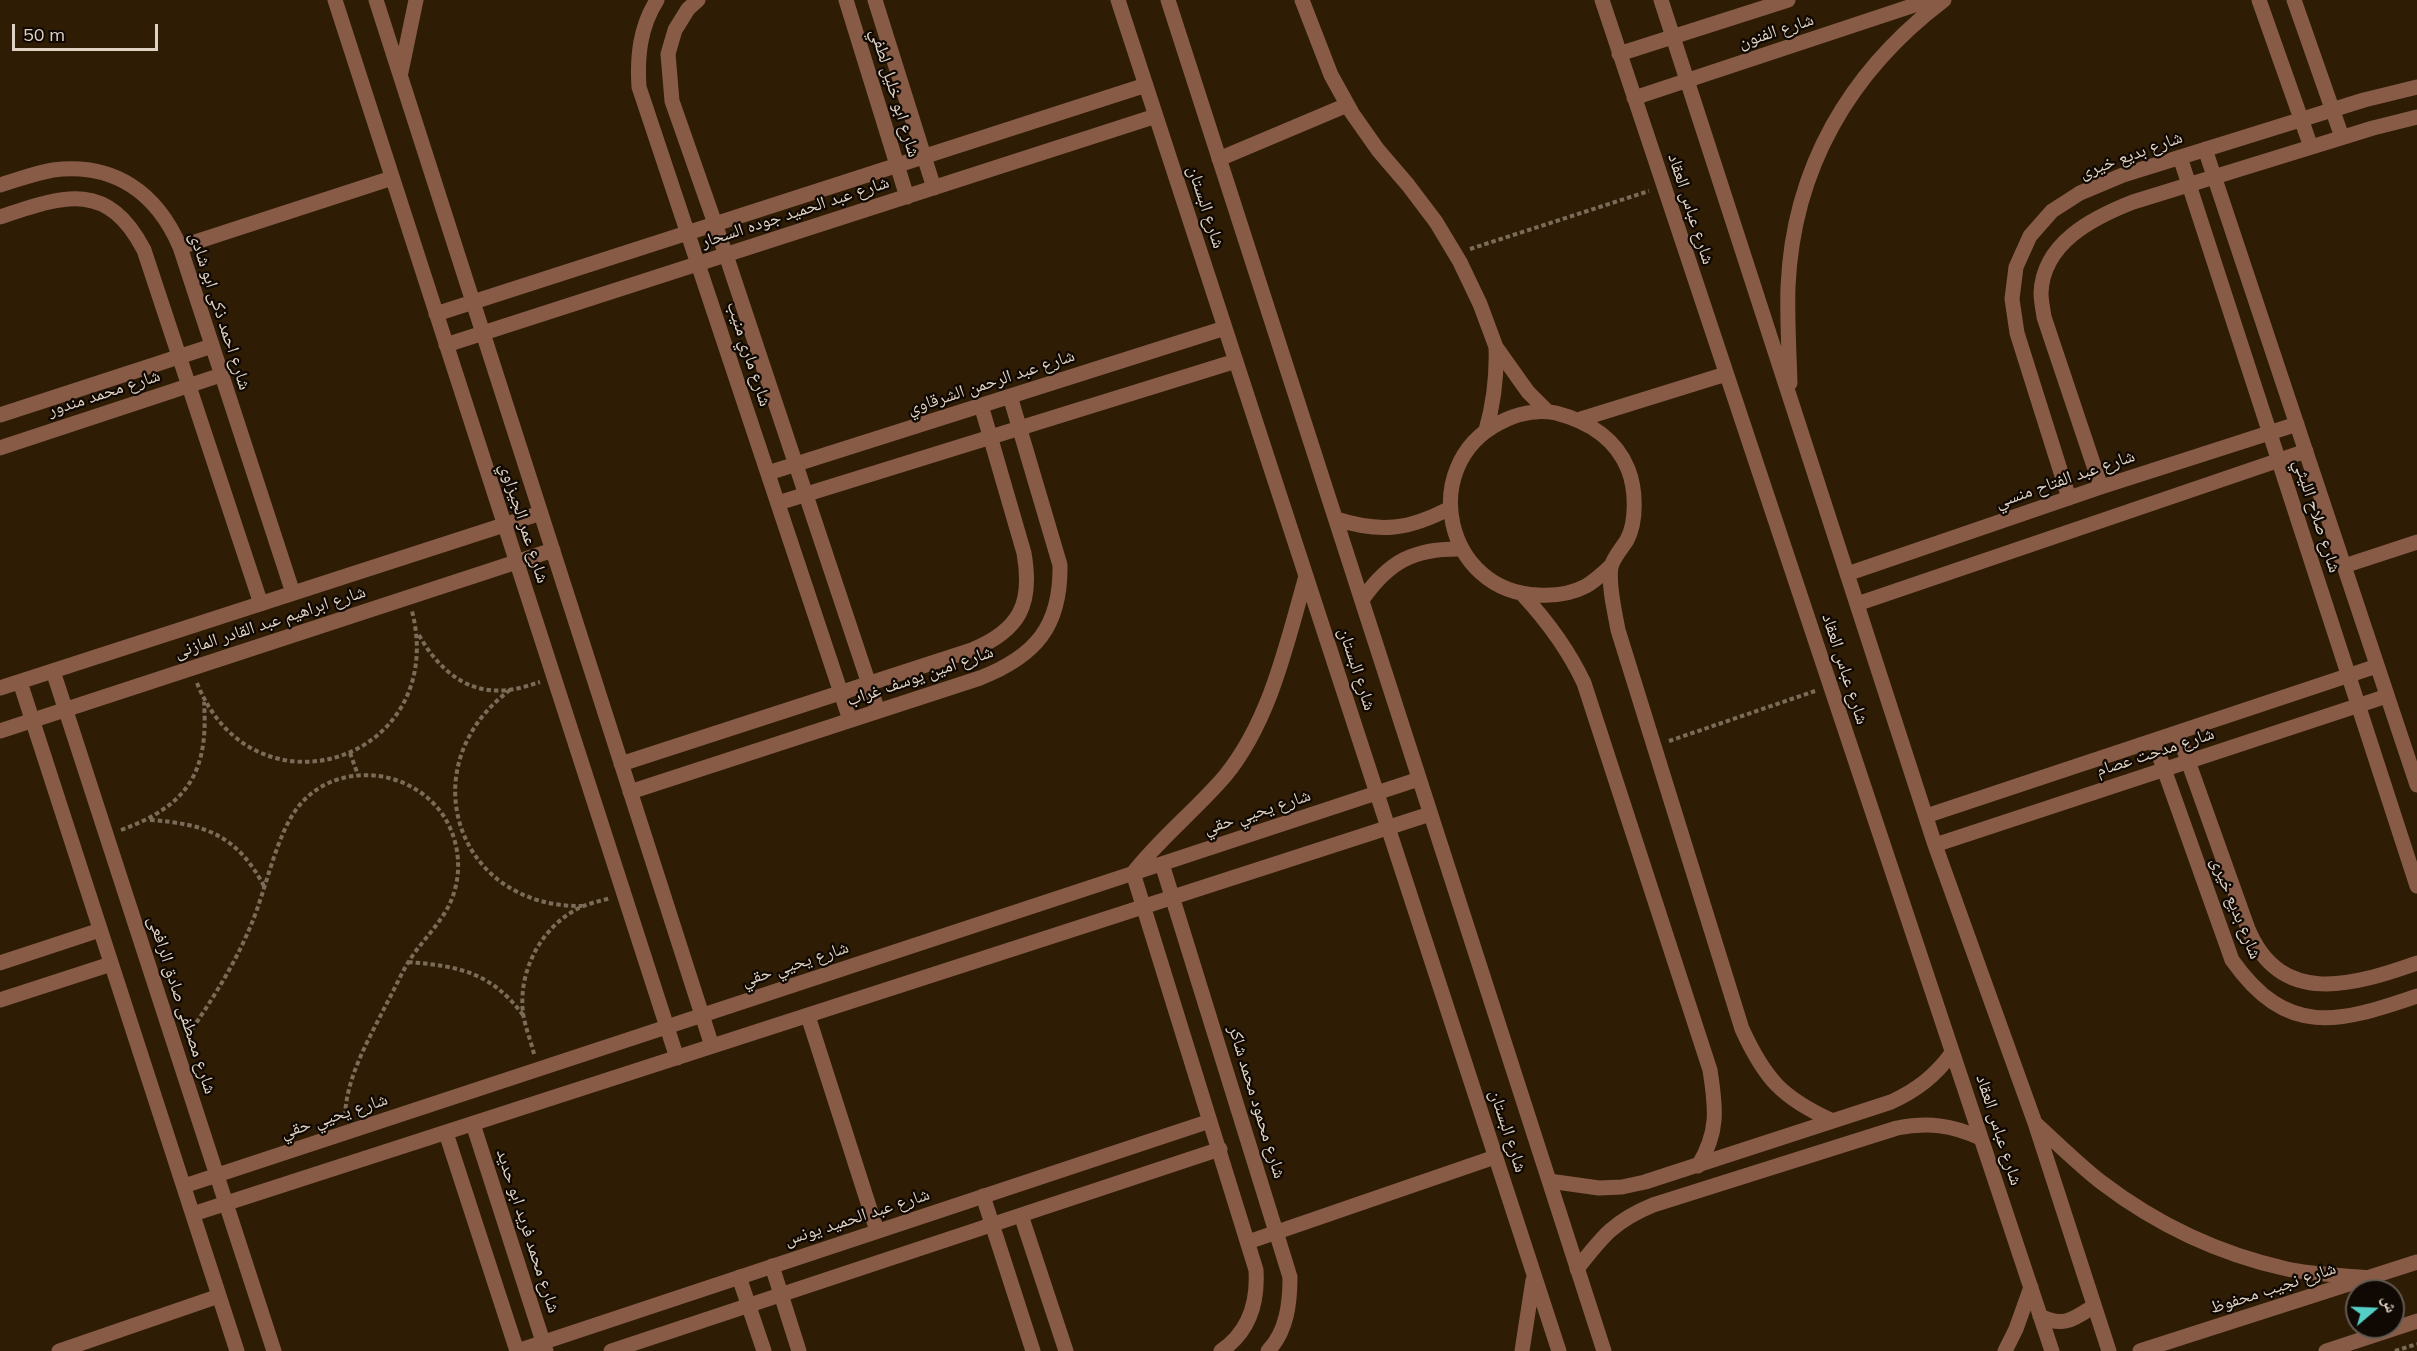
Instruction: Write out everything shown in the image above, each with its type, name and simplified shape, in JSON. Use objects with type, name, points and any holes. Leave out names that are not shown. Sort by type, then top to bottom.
[{"type":"street","name":"شارع عمر الجيزاوي","points":[[335,0],[676,1058]]},
{"type":"street","name":"شارع عمر الجيزاوي","points":[[376,0],[712,1046]]},
{"type":"street","points":[[401,75],[416,0]]},
{"type":"street","name":"شارع ماري منيب","points":[[657,0],[642,34],[638,61],[639,87],[850,720]]},
{"type":"street","name":"شارع ماري منيب","points":[[698,0],[688,9],[675,30],[668,54],[672,101],[726,255],[878,711]]},
{"type":"street","name":"شارع ابو خليل لطفي","points":[[846,0],[907,196]]},
{"type":"street","name":"شارع ابو خليل لطفي","points":[[875,0],[934,188]]},
{"type":"street","name":"شارع البستان","points":[[1118,0],[1558,1351]]},
{"type":"street","name":"شارع البستان","points":[[1168,0],[1604,1351]]},
{"type":"street","points":[[1302,0],[1331,75],[1347,105],[1377,150],[1436,222],[1455,253],[1480,304],[1497,347],[1528,392],[1547,411]]},
{"type":"street","name":"شارع عباس العقاد","points":[[1602,0],[2052,1351]]},
{"type":"street","name":"شارع عباس العقاد","points":[[1661,0],[1935,845],[2035,1124],[2109,1351]]},
{"type":"street","name":"شارع الفنون","points":[[1619,54],[1788,0]]},
{"type":"street","name":"شارع الفنون","points":[[1634,98],[1930,0]]},
{"type":"street","points":[[1790,398],[1788,287],[1794,237],[1805,188],[1824,141],[1848,97],[1879,57],[1915,22],[1944,0]]},
{"type":"street","points":[[2259,0],[2311,147]]},
{"type":"street","points":[[2294,0],[2342,137]]},
{"type":"street","name":"شارع عبد الحميد جوده السحار","points":[[436,314],[1146,85]]},
{"type":"street","name":"شارع بديع خيرى","points":[[2069,498],[2017,333],[2012,299],[2016,267],[2030,236],[2052,211],[2079,193],[2123,175],[2364,100],[2417,87]]},
{"type":"street","points":[[1220,159],[1347,105]]},
{"type":"street","name":"شارع عبد الحميد جوده السحار","points":[[446,345],[1156,116]]},
{"type":"street","points":[[2101,487],[2044,317],[2042,293],[2046,269],[2058,248],[2080,228],[2105,213],[2342,137],[2417,117]]},
{"type":"street","name":"شارع صلاح الليثي","points":[[2205,149],[2417,785]]},
{"type":"street","name":"شارع صلاح الليثي","points":[[2180,157],[2417,886]]},
{"type":"street","name":"شارع احمد ذكى ابو شادى","points":[[0,185],[51,170],[97,171],[119,178],[140,190],[157,206],[171,226],[180,247],[293,593]]},
{"type":"street","points":[[180,247],[392,178]]},
{"type":"street","points":[[0,217],[70,197],[94,201],[115,211],[133,228],[144,250],[261,604]]},
{"type":"street","name":"شارع عبد الرحمن الشرقاوي","points":[[768,473],[1225,328]]},
{"type":"street","name":"شارع محمد مندور","points":[[0,415],[212,346]]},
{"type":"street","points":[[1486,430],[1495,394],[1497,347]]},
{"type":"street","points":[[778,503],[1236,361]]},
{"type":"street","points":[[1581,419],[1726,374]]},
{"type":"street","name":"شارع محمد مندور","points":[[0,448],[221,375]]},
{"type":"street","name":"شارع امين يوسف غراب","points":[[630,792],[1004,669],[1025,656],[1043,637],[1054,614],[1061,590],[1060,564],[1010,396]]},
{"type":"street","name":"شارع امين يوسف غراب","points":[[621,764],[972,651],[995,640],[1013,624],[1025,602],[1028,577],[1024,553],[981,405]]},
{"type":"street","points":[[1547,411],[1581,419],[1609,440],[1628,469],[1635,503],[1629,537],[1611,566],[1586,586],[1555,596],[1523,595],[1499,586],[1478,570],[1462,549],[1453,530],[1450,508],[1453,479],[1457,470],[1466,452],[1486,430],[1515,415],[1547,411]]},
{"type":"street","name":"شارع عبد الفتاح منسي","points":[[1847,574],[2101,487],[2297,424]]},
{"type":"street","points":[[1857,604],[2306,451]]},
{"type":"street","points":[[1336,519],[1358,526],[1382,529],[1406,527],[1429,520],[1450,508]]},
{"type":"street","name":"شارع ابراهيم عبد القادر المازنى","points":[[0,688],[541,513]]},
{"type":"street","points":[[2344,566],[2417,542]]},
{"type":"street","points":[[1362,600],[1376,580],[1394,565],[1415,554],[1438,549],[1462,549]]},
{"type":"street","name":"شارع ابراهيم عبد القادر المازنى","points":[[0,731],[553,550]]},
{"type":"street","points":[[1611,566],[1618,630],[1742,1029],[1756,1060],[1777,1086],[1803,1108],[1833,1121]]},
{"type":"street","points":[[1221,1351],[1237,1338],[1247,1323],[1254,1306],[1257,1288],[1256,1270],[1133,873],[1147,855],[1194,810],[1226,774],[1253,731],[1274,685],[1306,576]]},
{"type":"street","points":[[1523,595],[1548,621],[1562,641],[1584,683],[1710,1070],[1714,1095],[1714,1121],[1710,1146],[1698,1166]]},
{"type":"street","name":"شارع مدحت عصام","points":[[1926,816],[2378,666]]},
{"type":"street","name":"شارع مصطفى صادق الرافعى","points":[[53,671],[274,1351]]},
{"type":"street","points":[[20,682],[237,1351]]},
{"type":"street","name":"شارع مدحت عصام","points":[[1935,845],[2387,696]]},
{"type":"street","name":"شارع بديع خيرى","points":[[2178,733],[2255,945],[2264,959],[2277,971],[2292,978],[2308,982],[2341,984],[2373,978],[2417,963]]},
{"type":"street","name":"شارع بديع خيرى","points":[[2154,741],[2225,943],[2232,960],[2248,983],[2268,1001],[2294,1013],[2321,1019],[2348,1017],[2417,996]]},
{"type":"street","name":"شارع يحيي حقي","points":[[184,1186],[1419,779]]},
{"type":"street","points":[[193,1214],[1430,814]]},
{"type":"street","name":"شارع محمود محمد شاكر","points":[[1162,864],[1290,1277],[1290,1302],[1283,1326],[1268,1351]]},
{"type":"street","points":[[0,963],[100,930]]},
{"type":"street","points":[[0,1000],[111,964]]},
{"type":"street","points":[[808,1016],[877,1231]]},
{"type":"street","points":[[1549,1181],[1599,1188],[1622,1187],[1698,1166],[1909,1094],[1926,1083],[1952,1053]]},
{"type":"street","name":"شارع عبد الحميد يونس","points":[[517,1351],[545,1346],[739,1277],[1210,1121]]},
{"type":"street","name":"شارع محمد فريد ابو حديد","points":[[473,1124],[545,1346]]},
{"type":"street","points":[[1577,1269],[1611,1227],[1631,1214],[1653,1205],[1897,1128],[1918,1124],[1940,1124],[1961,1129],[1980,1138]]},
{"type":"street","points":[[2035,1124],[2099,1181],[2143,1211],[2189,1236],[2238,1255],[2289,1269],[2370,1278]]},
{"type":"street","points":[[446,1132],[517,1351]]},
{"type":"street","points":[[611,1351],[1220,1149]]},
{"type":"street","points":[[1248,1242],[1495,1156]]},
{"type":"street","points":[[983,1196],[1033,1351]]},
{"type":"street","points":[[1021,1215],[1065,1351]]},
{"type":"street","name":"شارع نجيب محفوظ","points":[[2140,1351],[2417,1262]]},
{"type":"street","points":[[772,1266],[799,1351]]},
{"type":"street","points":[[1522,1351],[1533,1274]]},
{"type":"street","points":[[739,1277],[764,1351]]},
{"type":"street","points":[[2005,1351],[2016,1329],[2031,1287]]},
{"type":"street","points":[[59,1351],[219,1296]]},
{"type":"street","points":[[2040,1316],[2051,1322],[2064,1322],[2094,1306]]},
{"type":"street","points":[[2326,1351],[2417,1321]]},
{"type":"path","points":[[1455,253],[1663,187]]},
{"type":"path","points":[[106,836],[149,820],[169,807],[181,795],[199,766],[205,737],[203,699],[223,728],[244,743],[266,755],[300,762],[325,760],[350,753],[381,732],[404,704],[416,669],[417,632],[432,657],[452,676],[480,688],[510,690],[554,678]]},
{"type":"path","points":[[1654,746],[1830,686]]},
{"type":"path","points":[[510,690],[481,716],[462,750],[455,788],[460,827],[479,861],[508,888],[543,903],[582,906],[624,895]]},
{"type":"path","points":[[350,753],[358,775]]},
{"type":"path","points":[[177,1051],[232,965],[266,889],[283,833],[300,805],[326,784],[358,775],[390,777],[406,783],[433,802],[451,830],[458,859],[456,889],[443,916],[408,962],[371,1035],[351,1083],[345,1108],[344,1134]]},
{"type":"path","points":[[149,820],[186,823],[201,827],[226,840],[248,859],[266,889]]},
{"type":"path","points":[[451,830],[460,827]]},
{"type":"path","points":[[539,1069],[523,1015],[524,983],[534,952],[555,925],[582,906]]},
{"type":"path","points":[[408,962],[441,964],[470,972],[495,985],[523,1015]]},
{"type":"path","points":[[2395,1351],[2417,1344]]}]
